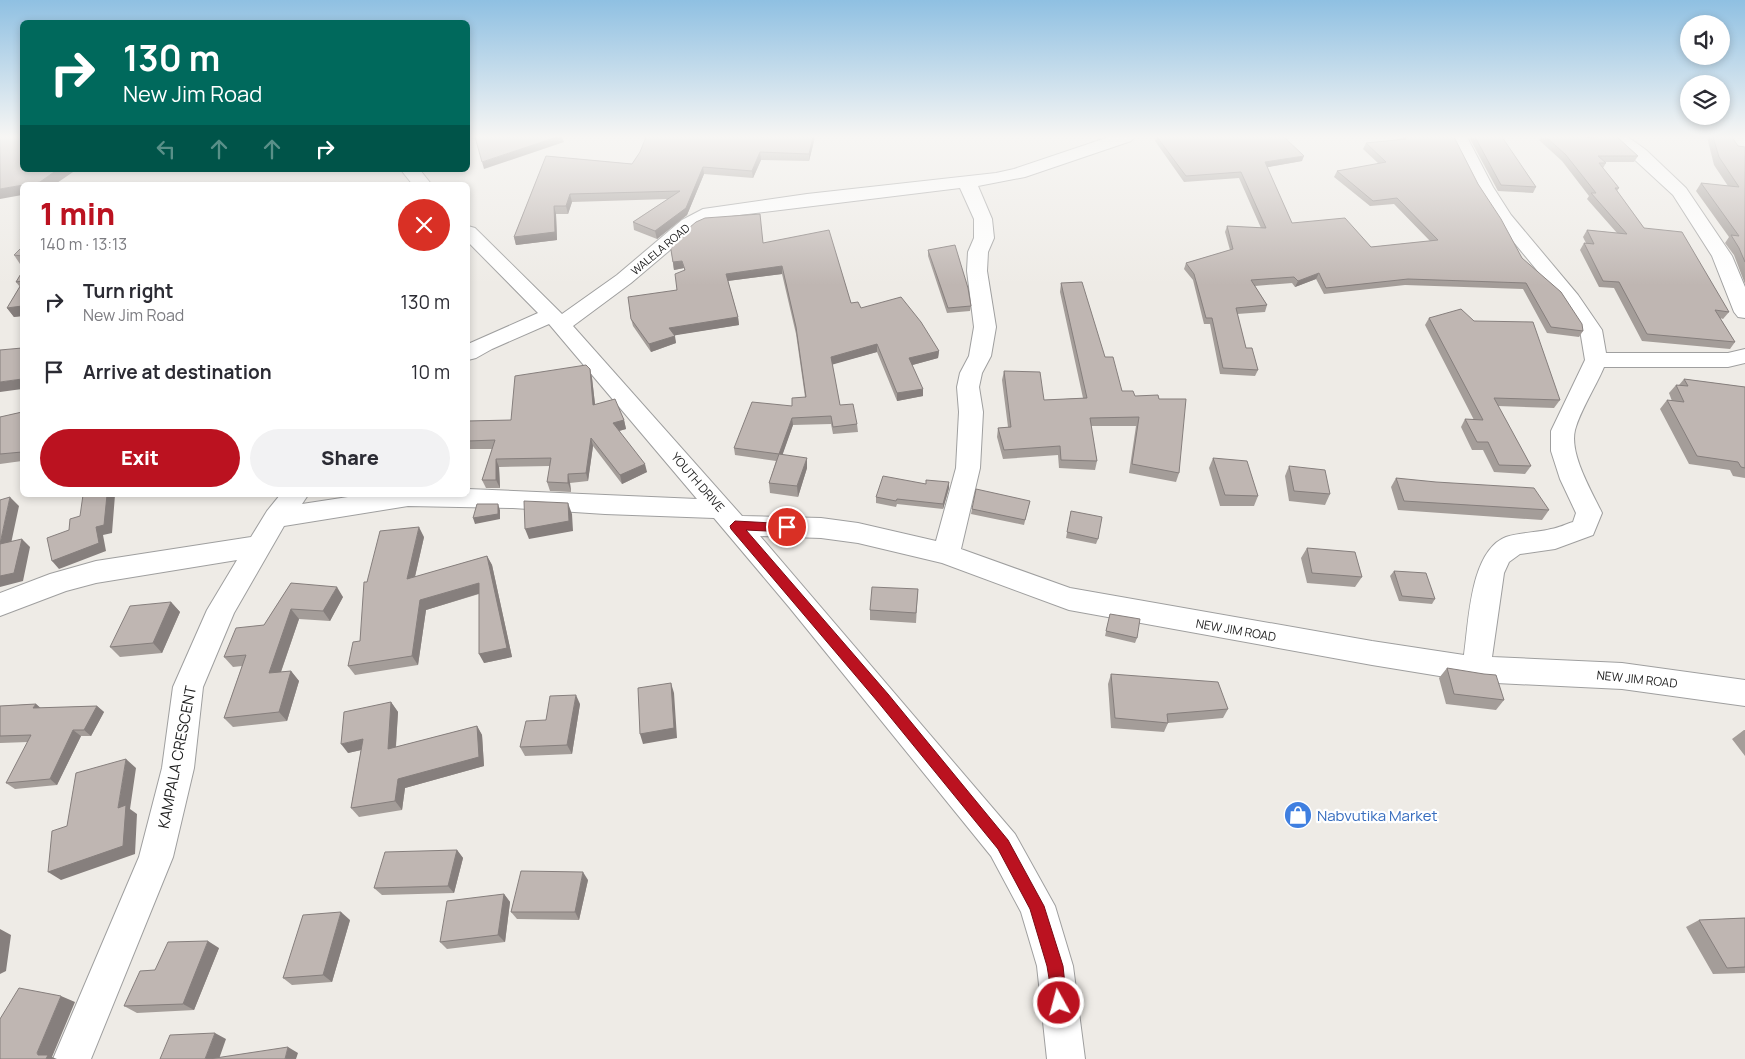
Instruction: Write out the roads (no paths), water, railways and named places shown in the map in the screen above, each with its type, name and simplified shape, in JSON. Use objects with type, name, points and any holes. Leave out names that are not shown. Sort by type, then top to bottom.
[{"type":"street","name":"WALELA ROAD","points":[[556,320],[624,279],[689,224],[710,213],[928,186]]},
{"type":"street","points":[[946,554],[968,468],[972,412],[968,387],[971,373],[980,356],[985,327],[977,271],[978,252],[984,238],[983,219],[969,186]]},
{"type":"street","points":[[1476,669],[1490,573],[1499,555],[1513,545],[1555,538],[1584,528],[1589,513],[1573,479],[1563,451],[1563,431],[1596,360],[1591,330],[1571,299],[1503,218],[1484,186]]},
{"type":"street","points":[[1674,186],[1680,192],[1722,256],[1745,312]]},
{"type":"street","name":"YOUTH DRIVE","points":[[470,234],[556,320],[883,698],[1003,844],[1037,906],[1055,966],[1066,1059]]},
{"type":"street","points":[[470,353],[556,320]]},
{"type":"street","points":[[1596,360],[1728,360],[1745,356]]},
{"type":"street","name":"NEW JIM ROAD","points":[[286,507],[408,498],[513,498],[605,505],[821,528],[858,533],[946,554],[1069,599],[1372,653],[1476,669],[1622,676],[1745,692]]},
{"type":"street","name":"KAMPALA CRESCENT","points":[[72,1059],[156,857],[178,768],[188,687],[220,610],[286,507]]},
{"type":"street","points":[[0,605],[60,582],[96,572],[260,546]]},
{"type":"place","name":"Nabvutika Market","points":[[1298,815]]}]
